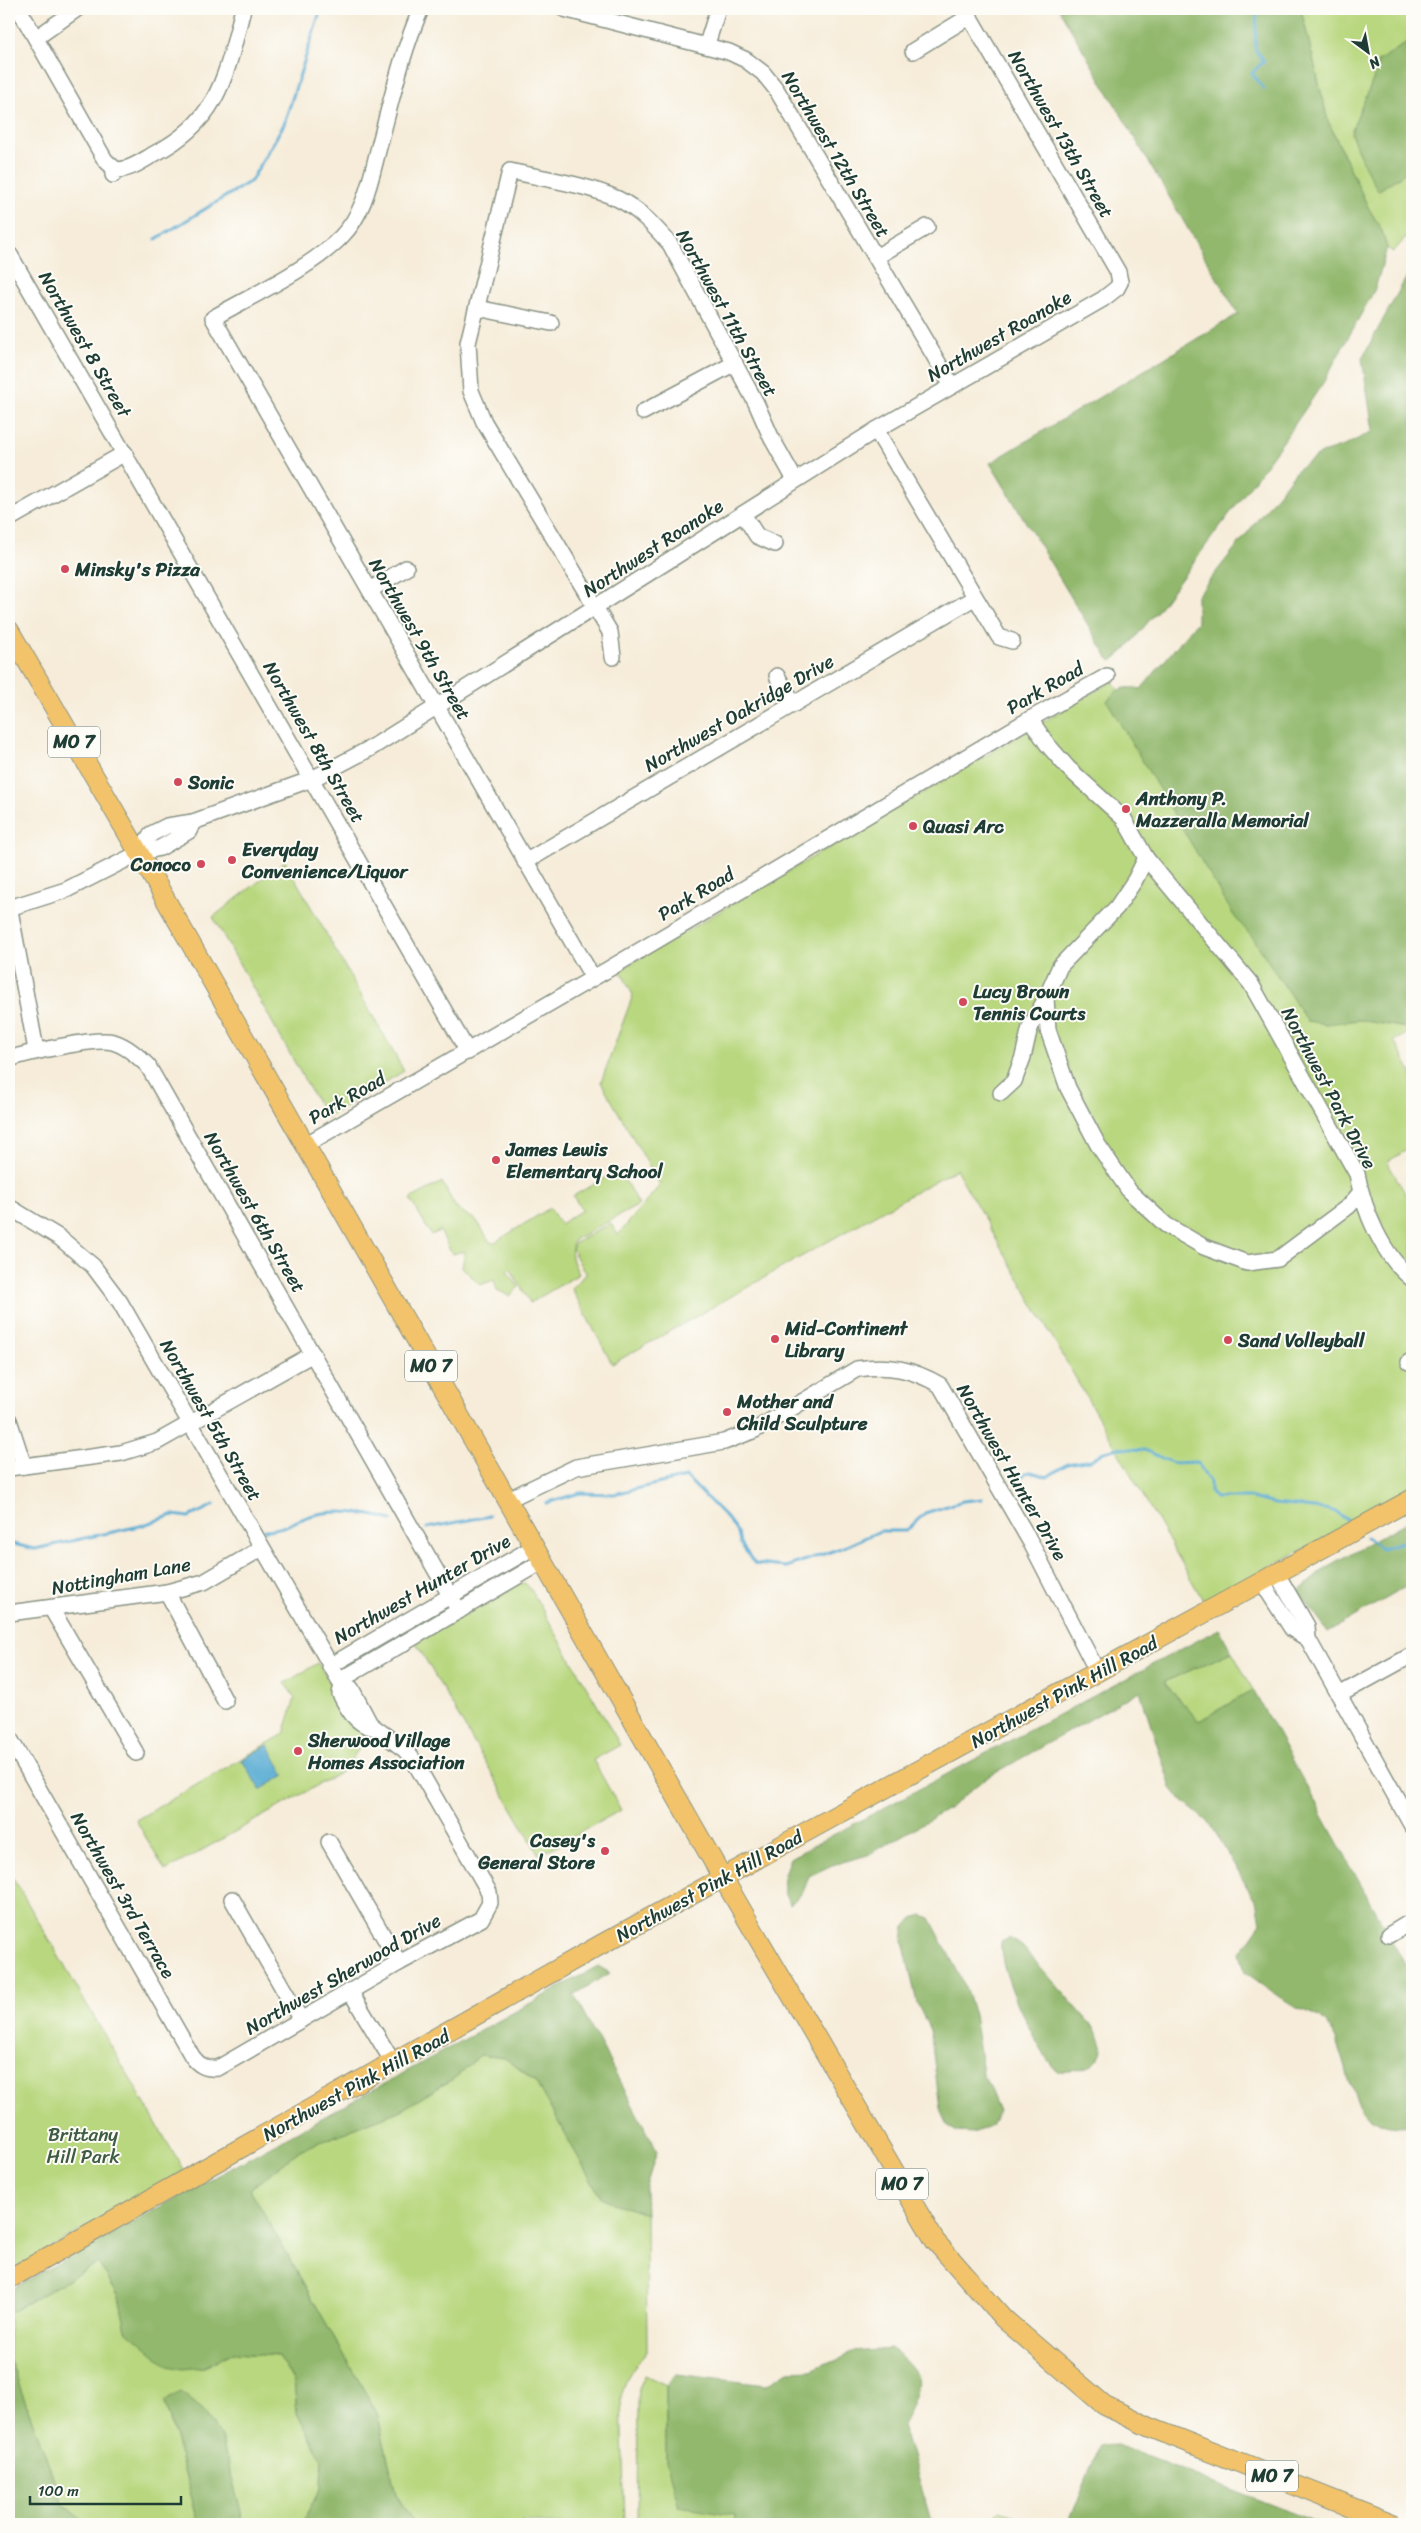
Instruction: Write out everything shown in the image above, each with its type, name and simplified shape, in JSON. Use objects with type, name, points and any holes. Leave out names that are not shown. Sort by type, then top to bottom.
[{"type":"main road","name":"MO 7","points":[[9,630],[139,853],[724,1879],[935,2241],[1004,2319],[1104,2405],[1149,2428],[1394,2524]]},
{"type":"main road","name":"Northwest Pink Hill Road","points":[[9,2279],[394,2064],[602,1944],[724,1879],[1412,1499]]},
{"type":"street","points":[[19,9],[114,173],[126,170],[170,146],[193,128],[208,111],[226,76],[243,9]]},
{"type":"street","points":[[36,38],[77,9]]},
{"type":"street","name":"Northwest 9th Street","points":[[421,9],[408,37],[372,177],[361,208],[347,229],[342,236],[316,258],[213,318],[593,978]]},
{"type":"street","name":"Northwest 12th Street","points":[[564,9],[707,44],[746,60],[763,72],[776,89],[952,386]]},
{"type":"street","points":[[707,44],[718,9]]},
{"type":"street","points":[[913,51],[967,12]]},
{"type":"street","name":"Northwest 13th Street","points":[[967,12],[1126,284]]},
{"type":"street","name":"Northwest 11th Street","points":[[477,308],[510,171],[600,192],[619,199],[636,210],[670,244],[756,402],[771,437],[795,480]]},
{"type":"street","points":[[876,257],[927,227]]},
{"type":"street","name":"Northwest 8 Street","points":[[10,255],[125,453]]},
{"type":"street","name":"Northwest Roanoke","points":[[139,853],[151,834],[167,826],[193,822],[312,779],[371,748],[876,430],[1126,284]]},
{"type":"street","points":[[551,323],[477,308],[468,343],[471,391],[476,407],[610,632],[613,657]]},
{"type":"street","points":[[643,412],[735,363]]},
{"type":"street","points":[[876,430],[974,598],[999,637],[1012,641]]},
{"type":"street","points":[[9,518],[125,453]]},
{"type":"street","name":"Northwest 8th Street","points":[[125,453],[468,1052]]},
{"type":"street","points":[[743,514],[757,536],[775,544]]},
{"type":"street","points":[[370,590],[406,568]]},
{"type":"street","name":"Northwest Oakridge Drive","points":[[525,862],[974,598]]},
{"type":"street","points":[[777,676],[794,704]]},
{"type":"street","name":"Park Road","points":[[305,1145],[468,1052],[1030,719],[1107,676]]},
{"type":"street","name":"Northwest Park Drive","points":[[1030,719],[1047,744],[1068,768],[1124,819],[1146,858],[1250,984],[1356,1174],[1360,1193],[1349,1206],[1278,1259],[1247,1263],[1204,1247],[1166,1225],[1130,1192],[1098,1145],[1068,1088],[1048,1030],[1046,998],[1060,966],[1117,907],[1135,880],[1146,858]]},
{"type":"street","points":[[36,1050],[9,907],[66,890],[139,853]]},
{"type":"street","points":[[1001,1093],[1014,1081],[1023,1057],[1030,1027],[1046,998]]},
{"type":"street","name":"Northwest 6th Street","points":[[9,1059],[36,1050],[112,1041],[133,1052],[148,1066],[459,1611]]},
{"type":"street","points":[[1360,1193],[1385,1248],[1400,1269],[1412,1279]]},
{"type":"street","name":"Northwest 5th Street","points":[[9,1207],[60,1238],[93,1266],[120,1302],[341,1683],[340,1694],[351,1713],[363,1725],[374,1727],[405,1750],[414,1761],[489,1892],[490,1902]]},
{"type":"street","points":[[9,1468],[120,1453],[157,1442],[313,1354]]},
{"type":"street","name":"Northwest Hunter Drive","points":[[507,1500],[576,1467],[724,1442],[755,1430],[857,1369],[876,1366],[898,1367],[919,1374],[940,1385],[1031,1543],[1098,1673]]},
{"type":"street","points":[[9,1420],[24,1466]]},
{"type":"street","name":"Nottingham Lane","points":[[9,1613],[166,1592],[204,1582],[262,1548]]},
{"type":"street","name":"Northwest Hunter Drive","points":[[330,1666],[451,1596],[538,1554]]},
{"type":"street","name":"Northwest Hunter Drive","points":[[341,1683],[459,1611],[538,1554]]},
{"type":"street","points":[[1270,1578],[1307,1626],[1308,1639],[1412,1826]]},
{"type":"street","points":[[166,1592],[225,1701]]},
{"type":"street","points":[[51,1608],[136,1752]]},
{"type":"street","points":[[1339,1695],[1412,1655]]},
{"type":"street","name":"Northwest 3rd Terrace","points":[[9,1737],[192,2056],[197,2063],[207,2069]]},
{"type":"street","points":[[329,1842],[399,1964]]},
{"type":"street","points":[[232,1899],[301,2020]]},
{"type":"street","name":"Northwest Sherwood Drive","points":[[207,2069],[218,2068],[350,1991],[481,1919],[490,1902]]},
{"type":"street","points":[[1389,1935],[1412,1921]]},
{"type":"street","points":[[350,1991],[394,2064]]},
{"type":"green space","points":[[1059,9],[1301,9],[1328,121],[1368,207],[1382,231],[1387,248],[1375,289],[1323,383],[1282,443],[1158,610],[1125,650],[1112,661],[1108,658],[990,463],[1238,314]]},
{"type":"green space","points":[[1301,9],[1412,9],[1412,40],[1378,61],[1373,79],[1351,133],[1378,190],[1412,168],[1412,231],[1393,252],[1387,248],[1382,231],[1368,207],[1328,121]]},
{"type":"green space","points":[[1412,40],[1412,168],[1378,191],[1361,159],[1351,133],[1373,79],[1378,61]]},
{"type":"green space","points":[[1412,267],[1412,1029],[1359,1020],[1326,1024],[1307,1021],[1253,938],[1234,916],[1107,701],[1114,693],[1122,689],[1141,689],[1197,622],[1197,596],[1298,469],[1322,453],[1344,446],[1373,431],[1362,358]]},
{"type":"green space","points":[[1113,681],[1305,1012],[1412,1020],[1412,1031],[1394,1041],[1412,1073],[1412,1147],[1387,1162],[1412,1205],[1412,1491],[1204,1602],[956,1169],[612,1364],[572,1289],[587,1272],[583,1270],[572,1249],[575,1243],[611,1223],[618,1235],[660,1185],[601,1082],[633,995],[620,970]]},
{"type":"green space","points":[[285,861],[404,1071],[326,1118],[213,917]]},
{"type":"green space","points":[[619,1170],[639,1205],[574,1240],[572,1257],[579,1274],[530,1303],[510,1268],[507,1271],[519,1287],[510,1296],[497,1290],[494,1280],[480,1285],[462,1267],[465,1251],[452,1254],[440,1231],[431,1235],[410,1199],[442,1182],[456,1208],[477,1221],[490,1242],[495,1242],[550,1208],[560,1224],[582,1210],[573,1196]]},
{"type":"green space","points":[[1412,1519],[1412,1583],[1328,1632],[1298,1592],[1328,1566]]},
{"type":"green space","points":[[524,1561],[525,1564],[466,1598],[465,1595]]},
{"type":"green space","points":[[516,1583],[525,1583],[530,1588],[620,1745],[593,1760],[621,1810],[539,1855],[416,1643]]},
{"type":"green space","points":[[444,1607],[447,1611],[350,1666],[348,1662]]},
{"type":"green space","points":[[1219,1629],[1232,1652],[1164,1682],[1199,1721],[1253,1690],[1412,1977],[1412,2126],[1388,2126],[1371,2118],[1360,2106],[1352,2090],[1334,2035],[1323,2020],[1296,2007],[1245,1972],[1240,1953],[1261,1923],[1258,1906],[1211,1825],[1181,1800],[1171,1788],[1140,1691],[983,1780],[948,1809],[868,1855],[832,1865],[809,1876],[804,1890],[790,1905],[786,1898],[782,1882],[790,1858]]},
{"type":"green space","points":[[1232,1652],[1253,1690],[1199,1721],[1164,1682]]},
{"type":"green space","points":[[318,1663],[350,1719],[369,1735],[343,1771],[165,1871],[136,1820],[284,1734],[295,1698],[285,1683]]},
{"type":"green space","name":"Brittany Hill Park","points":[[9,1871],[184,2171],[9,2272]]},
{"type":"green space","points":[[922,1915],[930,1918],[964,1984],[974,2015],[983,2073],[999,2111],[991,2125],[973,2133],[957,2132],[946,2125],[940,2108],[930,2030],[917,2003],[903,1941],[905,1927],[913,1918]]},
{"type":"green space","points":[[1010,1938],[1022,1946],[1095,2029],[1102,2043],[1102,2051],[1094,2063],[1072,2071],[1057,2071],[1049,2061],[1029,2029],[1005,1970],[1001,1954],[1001,1942]]},
{"type":"green space","points":[[598,1966],[610,1973],[574,1995],[657,2151],[645,2190],[646,2214],[602,2199],[535,2081],[505,2058],[480,2055],[456,2077],[401,2110],[300,2150],[250,2189],[377,2413],[396,2494],[414,2524],[302,2524],[321,2487],[322,2460],[297,2412],[294,2382],[278,2356],[233,2353],[204,2367],[182,2369],[168,2366],[126,2330],[119,2296],[98,2263],[9,2313],[9,2290]]},
{"type":"green space","points":[[480,2055],[505,2058],[535,2081],[602,2199],[646,2214],[647,2352],[631,2373],[621,2397],[625,2524],[544,2524],[522,2520],[520,2524],[414,2524],[396,2494],[377,2413],[250,2189],[300,2150],[401,2110],[456,2077]]},
{"type":"green space","points":[[98,2263],[119,2296],[126,2330],[204,2367],[233,2353],[278,2356],[294,2382],[297,2412],[322,2460],[321,2487],[302,2524],[244,2524],[221,2437],[165,2402],[199,2524],[87,2524],[63,2504],[9,2358],[9,2313]]},
{"type":"green space","points":[[891,2349],[911,2367],[918,2383],[914,2401],[903,2425],[932,2524],[734,2524],[735,2515],[679,2506],[666,2462],[666,2385],[676,2374],[766,2385],[788,2371],[811,2370],[852,2352]]},
{"type":"green space","points":[[9,2358],[63,2503],[87,2524],[9,2524]]},
{"type":"green space","points":[[645,2375],[666,2385],[666,2462],[735,2515],[734,2524],[637,2524],[638,2403],[639,2388]]},
{"type":"green space","points":[[181,2392],[203,2410],[221,2437],[244,2524],[199,2524],[165,2401]]},
{"type":"green space","points":[[1117,2445],[1321,2524],[1080,2524],[1070,2520],[1099,2446]]},
{"type":"green space","points":[[1000,2512],[1038,2524],[988,2524]]},
{"type":"water","points":[[268,1745],[285,1775],[260,1790],[242,1760]]},
{"type":"waterway","points":[[156,239],[251,181],[284,124],[321,9]]},
{"type":"waterway","points":[[1257,9],[1255,49],[1264,61],[1252,73],[1264,89]]},
{"type":"waterway","points":[[1016,1486],[1025,1473],[1031,1472],[1047,1477],[1067,1464],[1091,1460],[1105,1451],[1119,1448],[1144,1450],[1173,1463],[1197,1462],[1210,1482],[1210,1491],[1216,1498],[1252,1498],[1275,1504],[1324,1509],[1337,1512],[1348,1521]]},
{"type":"waterway","points":[[546,1503],[580,1493],[614,1494],[686,1477],[726,1517],[738,1533],[740,1543],[755,1564],[786,1567],[844,1547],[880,1531],[906,1531],[925,1513],[963,1501],[982,1499]]},
{"type":"waterway","points":[[9,1543],[35,1549],[140,1526],[173,1515],[189,1517],[214,1505]]},
{"type":"waterway","points":[[265,1530],[283,1527],[310,1516],[331,1512],[372,1515],[392,1520]]},
{"type":"waterway","points":[[427,1528],[489,1516]]},
{"type":"waterway","points":[[1366,1538],[1382,1548],[1412,1539]]},
{"type":"place","name":"Minsky's Pizza","points":[[65,569]]},
{"type":"place","name":"Sonic","points":[[178,782]]},
{"type":"place","name":"Anthony P. Mazzeralla Memorial","points":[[1126,809]]},
{"type":"place","name":"Quasi Arc","points":[[913,826]]},
{"type":"place","name":"Everyday Convenience/Liquor","points":[[232,860]]},
{"type":"place","name":"Conoco","points":[[201,864]]},
{"type":"place","name":"Lucy Brown Tennis Courts","points":[[963,1002]]},
{"type":"place","name":"James Lewis Elementary School","points":[[496,1160]]},
{"type":"place","name":"Mid-Continent Library","points":[[775,1339]]},
{"type":"place","name":"Sand Volleyball","points":[[1228,1340]]},
{"type":"place","name":"Mother and Child Sculpture","points":[[727,1412]]},
{"type":"place","name":"Sherwood Village Homes Association","points":[[298,1751]]},
{"type":"place","name":"Casey's General Store","points":[[605,1851]]}]
